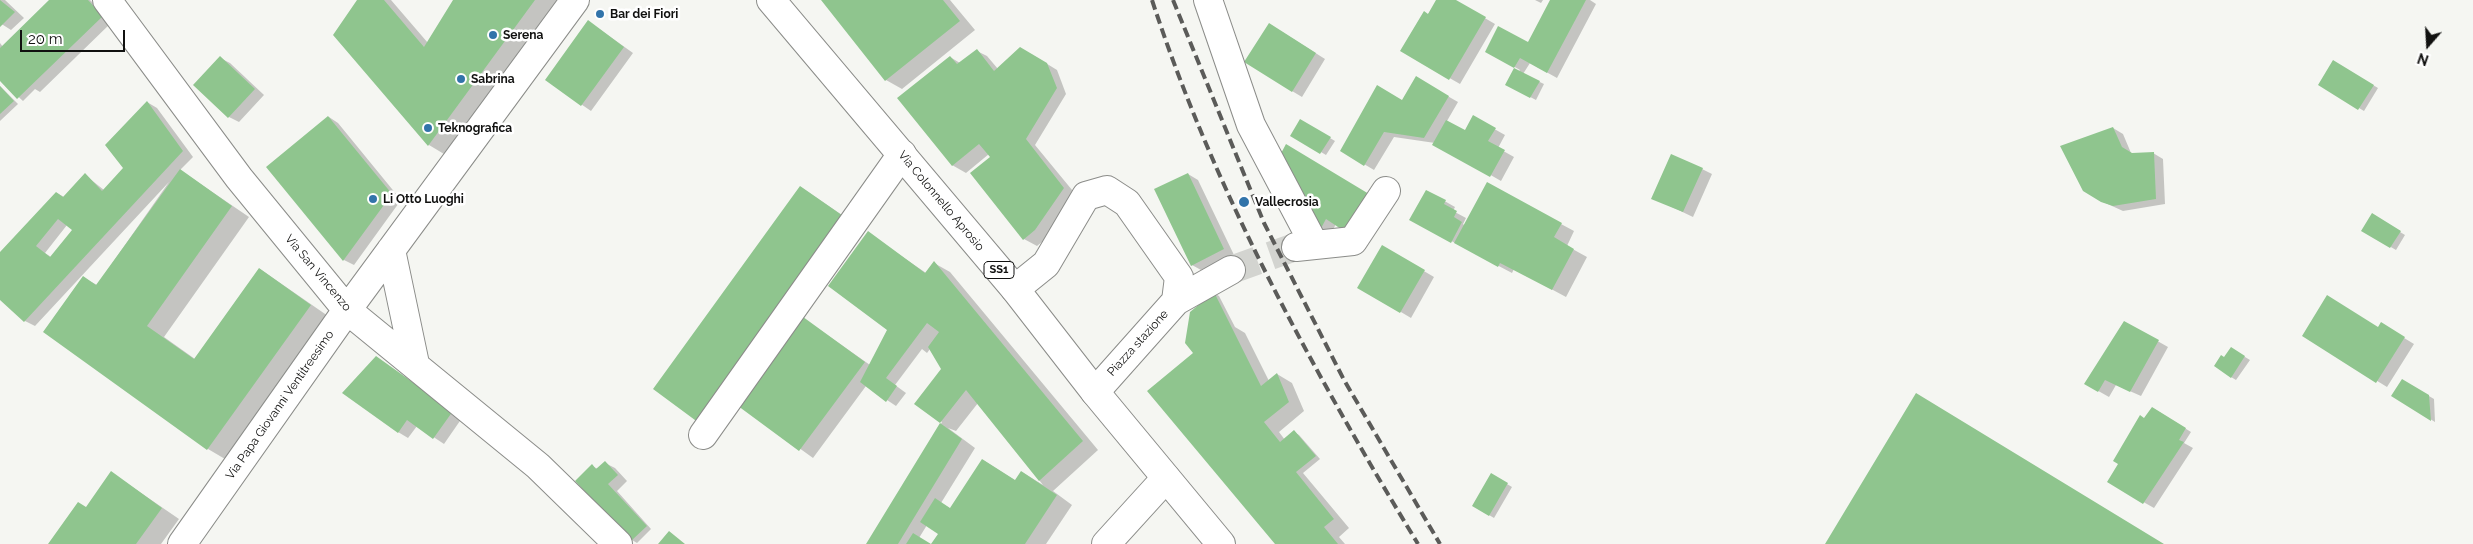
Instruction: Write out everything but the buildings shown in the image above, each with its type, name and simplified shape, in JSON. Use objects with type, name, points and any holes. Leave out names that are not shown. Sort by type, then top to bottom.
[{"type":"street","name":"Via San Vincenzo","points":[[107,0],[238,178],[347,310],[538,466],[618,544]]},
{"type":"street","name":"Via Papa Giovanni Ventitreesimo","points":[[182,544],[347,310],[575,0]]},
{"type":"street","name":"Via Colonnello Aprosio","points":[[771,0],[1015,289],[1095,392],[1221,544]]},
{"type":"street","points":[[1208,0],[1251,125],[1304,246],[1353,241],[1386,191]]},
{"type":"street","points":[[703,435],[902,154]]},
{"type":"street","name":"Piazza stazione","points":[[1015,289],[1046,264],[1086,196],[1107,190],[1127,203],[1179,277],[1176,301],[1095,392]]},
{"type":"street","points":[[391,250],[415,364]]},
{"type":"street","points":[[1176,301],[1231,270]]},
{"type":"street","points":[[1106,544],[1166,478]]},
{"type":"tunnel","points":[[1231,270],[1295,247]]},
{"type":"railway","points":[[1152,0],[1177,72],[1205,142],[1269,280],[1341,413],[1418,544]]},
{"type":"railway","points":[[1173,0],[1264,223],[1344,380],[1440,544]]},
{"type":"place","name":"Bar dei Fiori","points":[[600,14]]},
{"type":"place","name":"Serena","points":[[493,35]]},
{"type":"place","name":"Sabrina","points":[[461,79]]},
{"type":"place","name":"Teknografica","points":[[428,128]]},
{"type":"place","name":"Li Otto Luoghi","points":[[373,199]]},
{"type":"place","name":"Vallecrosia","points":[[1244,202]]}]
